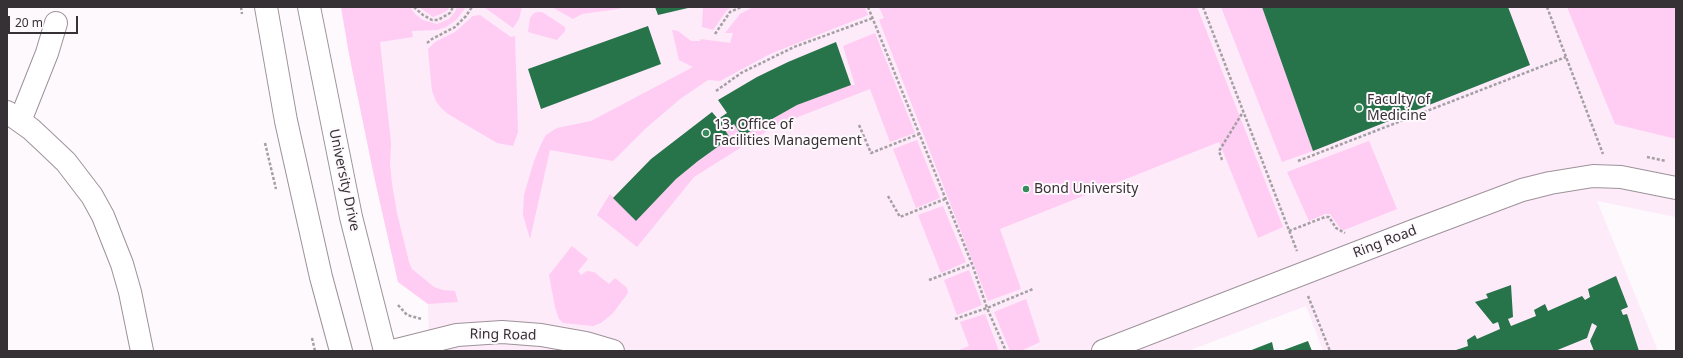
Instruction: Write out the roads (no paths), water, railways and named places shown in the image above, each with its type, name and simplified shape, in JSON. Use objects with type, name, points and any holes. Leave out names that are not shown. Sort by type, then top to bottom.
[{"type":"street","points":[[266,7],[286,122],[322,277],[342,351]]},
{"type":"street","name":"University Drive","points":[[309,7],[351,217],[385,351]]},
{"type":"street","points":[[56,22],[47,53],[13,116],[31,129],[66,162],[92,196],[103,216],[122,264],[130,292],[142,351]]},
{"type":"street","name":"Ring Road","points":[[1103,351],[1522,190],[1550,183],[1593,176],[1621,177],[1676,188]]},
{"type":"street","name":"Ring Road","points":[[393,351],[457,334],[502,332],[541,335],[586,343],[613,351]]},
{"type":"place","name":"Faculty of Medicine","points":[[1359,108]]},
{"type":"place","name":"13. Office of Facilities Management","points":[[706,133]]},
{"type":"place","name":"Bond University","points":[[1026,189]]}]
